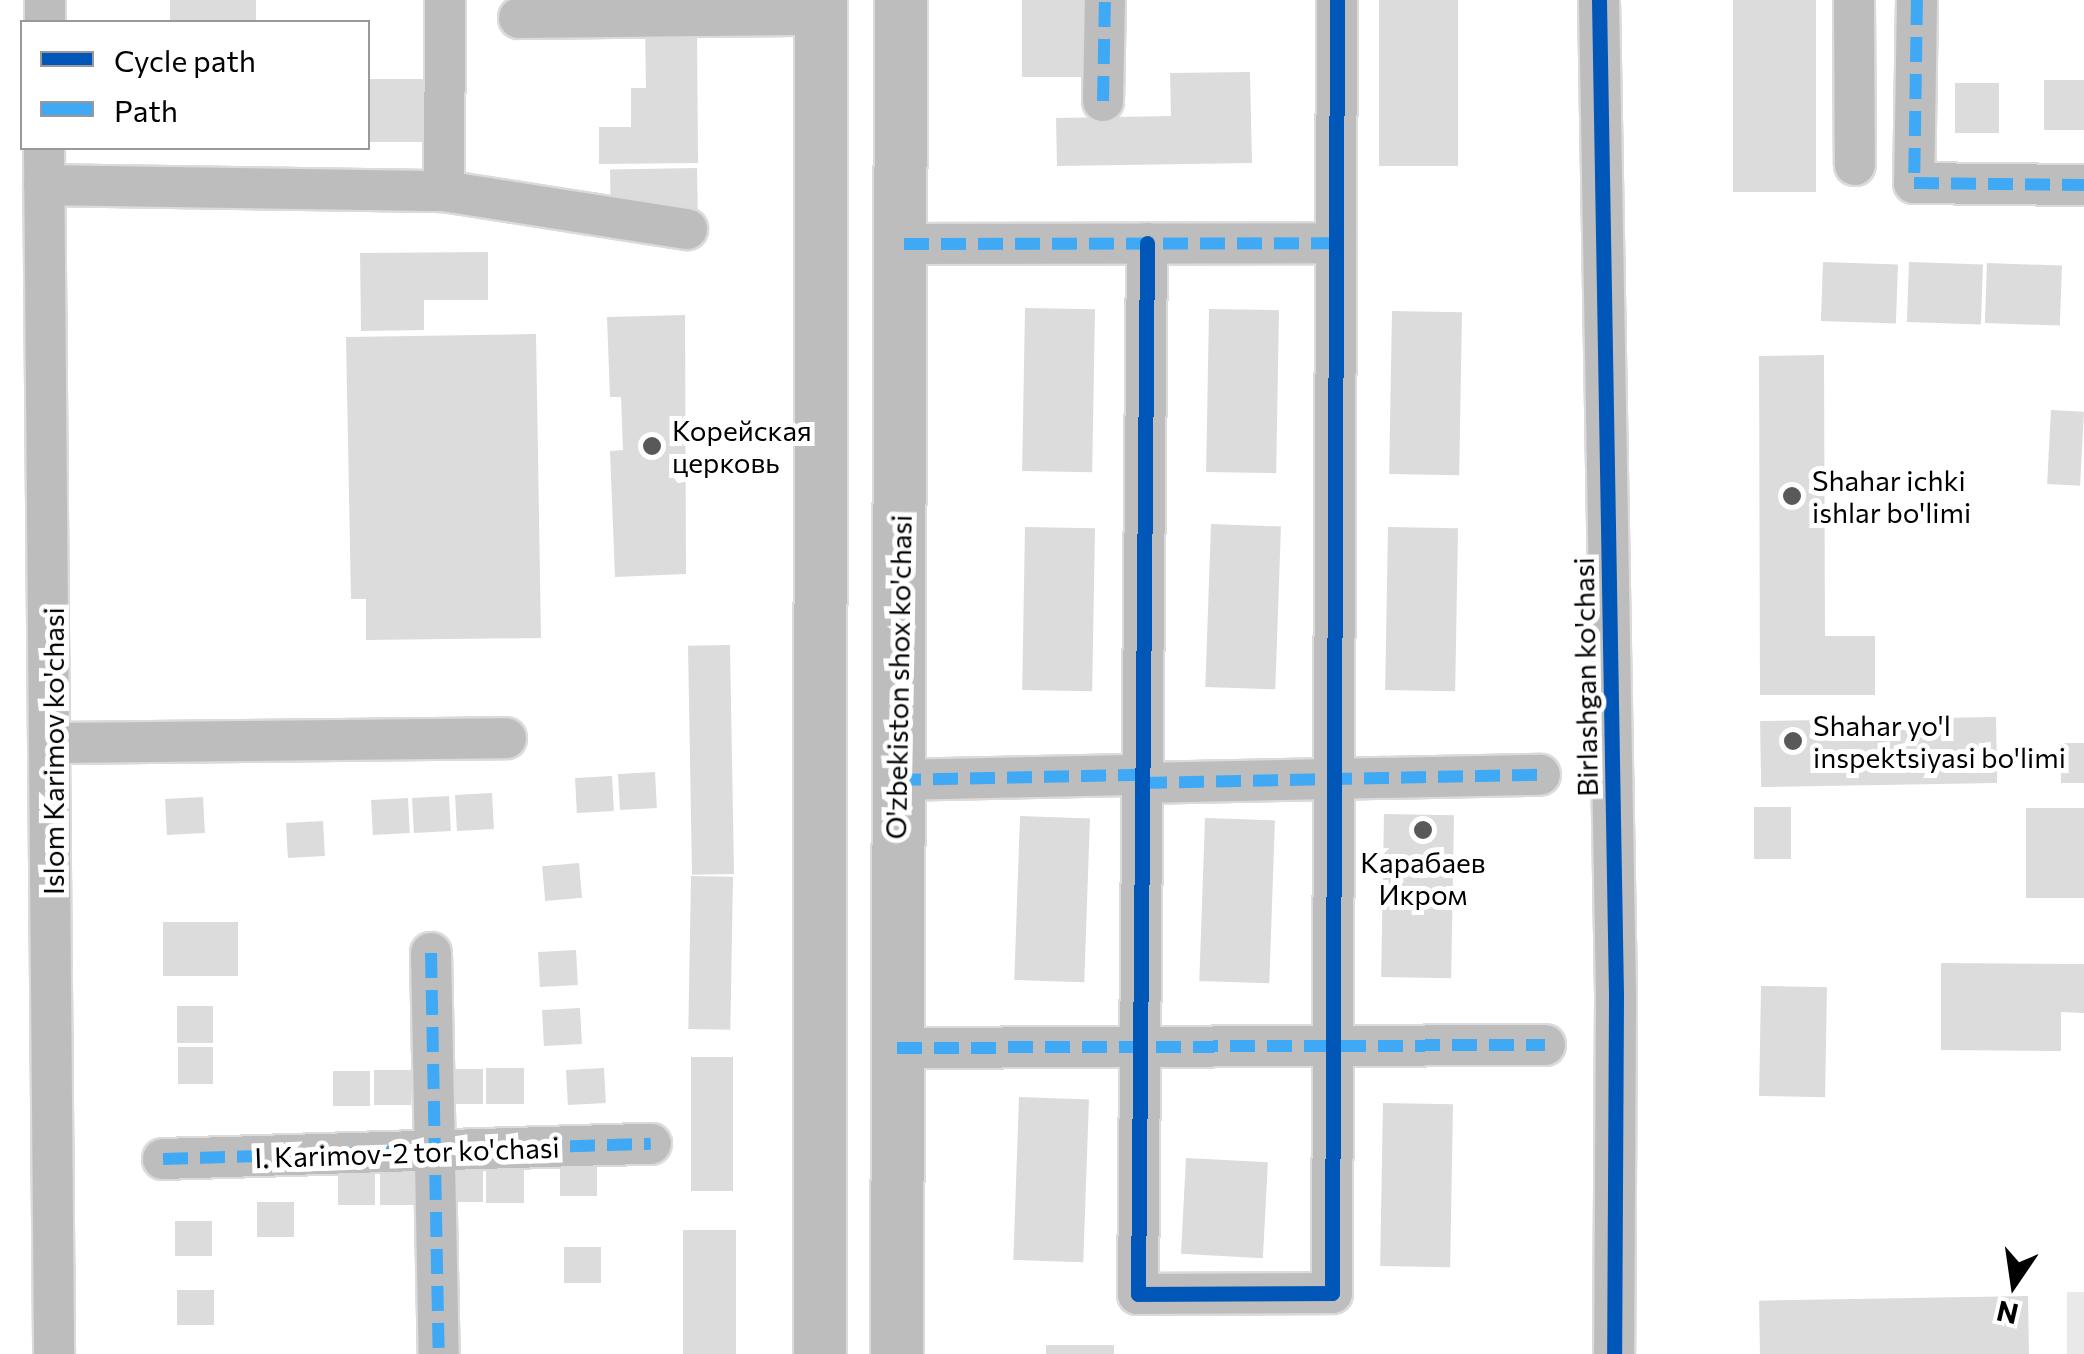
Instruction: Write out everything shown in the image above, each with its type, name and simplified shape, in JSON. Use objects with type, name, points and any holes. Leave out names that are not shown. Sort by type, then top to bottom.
[{"type":"main road","name":"O'zbekiston shox ko'chasi","points":[[896,1354],[896,780],[904,244],[901,0]]},
{"type":"main road","points":[[820,1354],[821,7]]},
{"type":"street","points":[[444,191],[445,0]]},
{"type":"street","points":[[1103,101],[1105,0]]},
{"type":"street","points":[[1147,243],[1138,1294],[1332,1293],[1337,0]]},
{"type":"street","name":"Birlashgan ko'chasi","points":[[1599,0],[1616,998],[1614,1354]]},
{"type":"street","points":[[1854,0],[1854,165]]},
{"type":"street","points":[[1917,0],[1914,183],[2084,186]]},
{"type":"street","points":[[519,18],[821,7]]},
{"type":"street","points":[[44,166],[444,191],[687,229]]},
{"type":"street","name":"Islom Karimov ko'chasi","points":[[44,166],[53,743],[54,1354]]},
{"type":"street","points":[[904,244],[1336,243]]},
{"type":"street","points":[[53,743],[506,738]]},
{"type":"street","points":[[896,780],[1540,775]]},
{"type":"street","points":[[430,954],[430,1151],[438,1354]]},
{"type":"street","points":[[897,1048],[1545,1045]]},
{"type":"street","name":"I. Karimov-2 tor ko'chasi","points":[[162,1159],[651,1144]]},
{"type":"shaded area","points":[[2067,1292],[2084,1292],[2084,1354],[2067,1354]]},
{"type":"building","points":[[170,0],[256,0],[256,20],[170,20]]},
{"type":"building","points":[[1022,0],[1085,0],[1085,77],[1022,77]]},
{"type":"building","points":[[1379,0],[1458,0],[1458,166],[1379,166]]},
{"type":"building","points":[[1733,0],[1816,0],[1816,192],[1733,192]]},
{"type":"building","points":[[645,27],[697,27],[698,163],[599,164],[599,127],[631,127],[631,88],[646,88]]},
{"type":"building","points":[[1250,72],[1252,163],[1057,166],[1056,118],[1171,116],[1170,73]]},
{"type":"building","points":[[370,79],[434,79],[434,142],[370,142]]},
{"type":"building","points":[[2044,80],[2084,80],[2084,130],[2044,130]]},
{"type":"building","points":[[1955,83],[1999,83],[1999,133],[1955,133]]},
{"type":"building","points":[[697,168],[698,212],[611,214],[610,170]]},
{"type":"building","points":[[488,252],[488,300],[424,300],[424,330],[361,331],[360,253]]},
{"type":"building","points":[[1823,262],[1898,265],[1896,324],[1821,321]]},
{"type":"building","points":[[1909,262],[1983,265],[1981,325],[1907,322]]},
{"type":"building","points":[[1987,263],[2062,266],[2060,326],[1985,323]]},
{"type":"building","points":[[1025,308],[1095,309],[1092,472],[1022,471]]},
{"type":"building","points":[[1209,309],[1279,310],[1276,473],[1206,472]]},
{"type":"building","points":[[1392,311],[1462,312],[1459,475],[1389,474]]},
{"type":"building","name":"Корейская церковь","points":[[685,315],[686,574],[615,577],[610,451],[623,450],[621,397],[610,397],[607,317]]},
{"type":"building","points":[[536,334],[541,638],[366,640],[366,599],[351,599],[346,337]]},
{"type":"building","name":"Shahar ichki ishlar bo'limi","points":[[1824,355],[1825,636],[1875,636],[1875,695],[1760,695],[1759,356]]},
{"type":"building","points":[[2051,410],[2084,412],[2080,486],[2047,484]]},
{"type":"building","points":[[1211,524],[1281,526],[1275,689],[1205,687]]},
{"type":"building","points":[[1025,527],[1095,528],[1092,691],[1022,690]]},
{"type":"building","points":[[1388,527],[1458,528],[1455,691],[1385,690]]},
{"type":"building","points":[[730,645],[734,874],[692,875],[688,646]]},
{"type":"building","points":[[1996,717],[1997,783],[1761,787],[1760,721]]},
{"type":"building","points":[[2061,743],[2084,743],[2084,783],[2061,783]]},
{"type":"building","points":[[655,772],[657,808],[620,810],[618,774]]},
{"type":"building","points":[[612,776],[614,811],[577,813],[575,778]]},
{"type":"building","points":[[492,793],[494,829],[457,831],[455,795]]},
{"type":"building","points":[[449,796],[451,831],[414,833],[412,798]]},
{"type":"building","points":[[203,797],[205,833],[167,835],[165,799]]},
{"type":"building","points":[[408,798],[410,833],[373,835],[371,800]]},
{"type":"building","points":[[1754,807],[1791,807],[1791,859],[1754,859]]},
{"type":"building","points":[[2026,808],[2084,808],[2084,898],[2026,898]]},
{"type":"building","points":[[1384,814],[1454,815],[1451,978],[1381,977]]},
{"type":"building","points":[[1020,816],[1090,818],[1084,982],[1014,980]]},
{"type":"building","points":[[1205,818],[1275,820],[1269,983],[1199,981]]},
{"type":"building","points":[[323,821],[325,856],[288,858],[286,823]]},
{"type":"building","points":[[579,863],[582,898],[545,901],[542,866]]},
{"type":"building","points":[[691,876],[733,877],[730,1030],[688,1029]]},
{"type":"building","points":[[163,922],[238,922],[238,976],[163,976]]},
{"type":"building","points":[[576,950],[578,985],[540,987],[538,952]]},
{"type":"building","points":[[1941,963],[2084,964],[2084,1013],[2061,1012],[2061,1051],[1941,1050]]},
{"type":"building","points":[[1761,986],[1827,987],[1825,1097],[1759,1096]]},
{"type":"building","points":[[177,1006],[213,1006],[213,1043],[177,1043]]},
{"type":"building","points":[[580,1008],[582,1044],[544,1046],[542,1010]]},
{"type":"building","points":[[178,1047],[213,1047],[213,1084],[178,1084]]},
{"type":"building","points":[[691,1057],[733,1057],[733,1191],[691,1191]]},
{"type":"building","points":[[486,1068],[524,1068],[524,1104],[486,1104]]},
{"type":"building","points":[[604,1068],[606,1103],[568,1105],[566,1070]]},
{"type":"building","points":[[445,1069],[483,1069],[483,1104],[445,1104]]},
{"type":"building","points":[[374,1070],[411,1070],[411,1105],[374,1105]]},
{"type":"building","points":[[333,1071],[370,1071],[370,1106],[333,1106]]},
{"type":"building","points":[[1019,1097],[1089,1099],[1083,1262],[1013,1260]]},
{"type":"building","points":[[1383,1103],[1453,1104],[1450,1267],[1380,1266]]},
{"type":"building","points":[[1186,1158],[1268,1162],[1263,1258],[1181,1254]]},
{"type":"building","points":[[560,1161],[597,1161],[597,1196],[560,1196]]},
{"type":"building","points":[[446,1167],[483,1167],[483,1202],[446,1202]]},
{"type":"building","points":[[486,1167],[524,1167],[524,1203],[486,1203]]},
{"type":"building","points":[[338,1169],[375,1169],[375,1205],[338,1205]]},
{"type":"building","points":[[380,1170],[418,1170],[418,1205],[380,1205]]},
{"type":"building","points":[[257,1202],[294,1202],[294,1237],[257,1237]]},
{"type":"building","points":[[175,1221],[212,1221],[212,1256],[175,1256]]},
{"type":"building","points":[[683,1230],[736,1230],[736,1354],[683,1354]]},
{"type":"building","points":[[564,1247],[601,1247],[601,1283],[564,1283]]},
{"type":"building","points":[[177,1290],[214,1290],[214,1325],[177,1325]]},
{"type":"building","points":[[2028,1296],[2029,1354],[1760,1354],[1759,1301]]},
{"type":"building","points":[[1046,1345],[1114,1345],[1114,1354],[1046,1354]]},
{"type":"marked path","points":[[1103,101],[1105,0]]},
{"type":"marked path","points":[[1917,0],[1914,183],[2084,185]]},
{"type":"marked path","points":[[904,244],[1336,243]]},
{"type":"marked path","points":[[896,780],[1142,775]]},
{"type":"marked path","points":[[1142,783],[1540,775]]},
{"type":"marked path","points":[[431,953],[439,1354]]},
{"type":"marked path","points":[[897,1048],[1545,1045]]},
{"type":"marked path","points":[[163,1159],[651,1144]]},
{"type":"cycle path","points":[[1147,243],[1138,1294],[1332,1293],[1337,0]]},
{"type":"cycle path","points":[[1599,0],[1616,998],[1614,1354]]},
{"type":"place","name":"Корейская церковь","points":[[652,446]]},
{"type":"place","name":"Shahar ichki ishlar bo'limi","points":[[1792,496]]},
{"type":"place","name":"Shahar yo'l inspektsiyasi bo'limi","points":[[1793,741]]},
{"type":"place","name":"Карабаев Икром","points":[[1423,830]]}]
